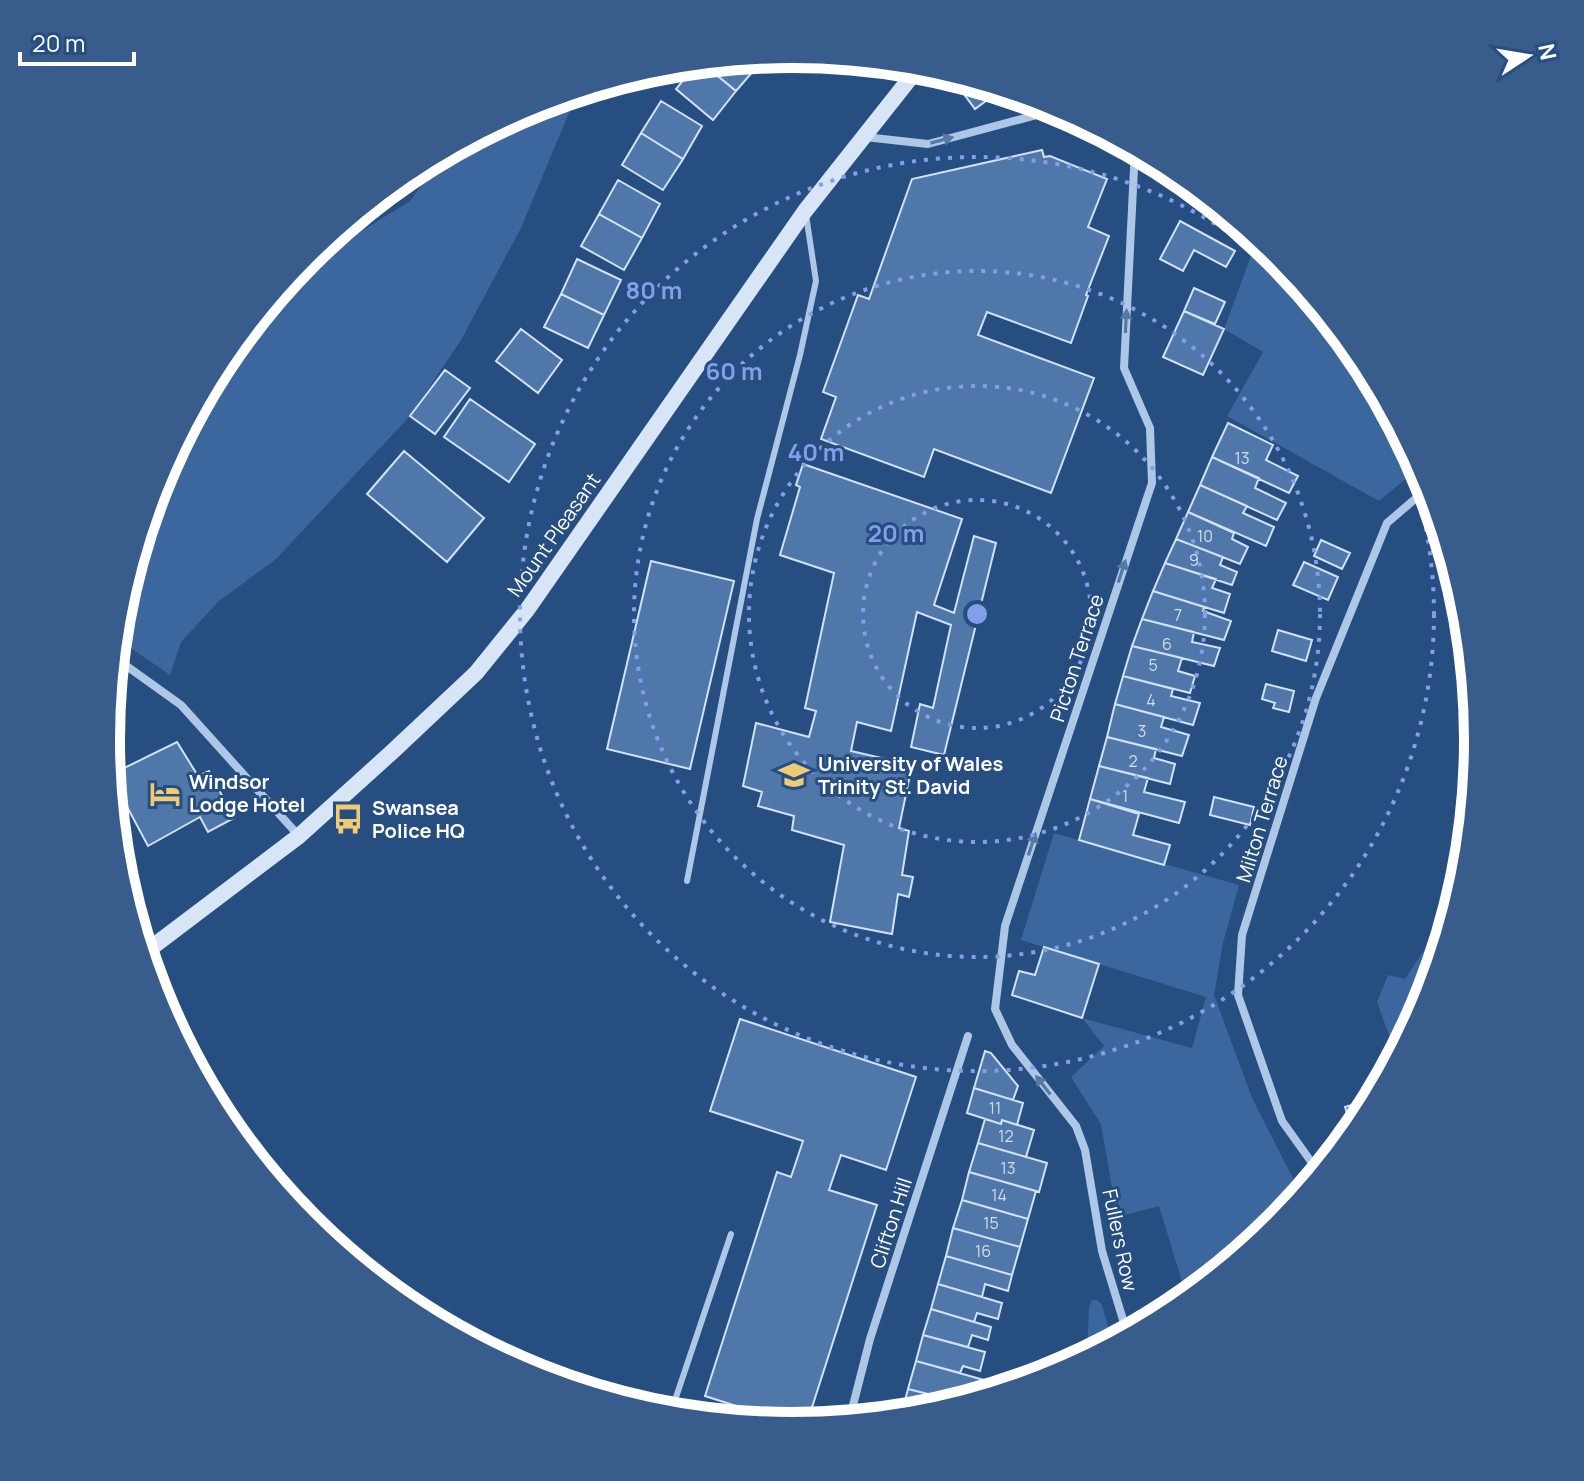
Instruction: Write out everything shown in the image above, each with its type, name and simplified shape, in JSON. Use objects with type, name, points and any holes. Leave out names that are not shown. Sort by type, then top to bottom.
[{"type":"street","name":"Mount Pleasant","points":[[152,947],[299,836],[476,673],[527,610],[805,211],[910,79]]},
{"type":"street","points":[[865,137],[928,144],[1037,115]]},
{"type":"street","name":"Picton Terrace","points":[[1085,1150],[1076,1126],[1012,1045],[995,1009],[1005,926],[1152,483],[1150,428],[1124,368],[1134,162]]},
{"type":"street","name":"Milton Terrace","points":[[1314,1165],[1282,1121],[1238,995],[1242,935],[1316,698],[1387,523],[1418,496]]},
{"type":"street","points":[[124,664],[181,705],[299,836]]},
{"type":"street","name":"Clifton Hill","points":[[852,1410],[870,1339],[968,1036]]},
{"type":"street","name":"Fullers Row","points":[[1085,1150],[1102,1251],[1125,1325]]},
{"type":"lane","points":[[687,881],[757,519],[816,281],[805,211]]},
{"type":"lane","points":[[674,1402],[731,1234]]},
{"type":"shaded area","points":[[572,105],[521,228],[461,340],[410,416],[276,559],[219,601],[181,642],[170,675],[126,645],[142,566],[155,524],[189,443],[233,367],[286,297],[336,247],[410,201],[429,174],[456,158],[495,137]]},
{"type":"shaded area","points":[[1251,256],[1265,262],[1326,331],[1351,367],[1374,404],[1410,476],[1379,501],[1227,416],[1263,352],[1224,329]]},
{"type":"shaded area","points":[[1054,833],[1239,885],[1223,943],[1214,995],[1252,1098],[1297,1185],[1235,1246],[1184,1287],[1159,1206],[1117,1217],[1101,1124],[1071,1077],[1104,1046],[1082,1018],[1192,1048],[1206,997],[1021,940]]},
{"type":"shaded area","points":[[1445,903],[1429,957],[1392,1043],[1377,1002],[1388,975],[1405,979],[1436,932]]},
{"type":"shaded area","points":[[1092,1300],[1102,1305],[1110,1333],[1087,1345]]},
{"type":"building","points":[[755,69],[736,91],[714,73]]},
{"type":"building","points":[[714,73],[736,91],[713,120],[676,89],[686,77]]},
{"type":"building","points":[[961,90],[990,98],[975,109]]},
{"type":"building","points":[[661,101],[702,126],[683,159],[641,133]]},
{"type":"building","points":[[641,133],[683,159],[663,190],[622,165]]},
{"type":"building","points":[[1042,150],[1044,157],[1050,156],[1107,179],[1088,227],[1109,236],[1071,343],[987,312],[978,335],[1094,378],[1051,493],[934,449],[924,477],[821,439],[836,397],[823,392],[858,295],[869,299],[912,179]]},
{"type":"building","points":[[618,180],[660,204],[642,238],[599,214]]},
{"type":"building","points":[[1197,204],[1201,207],[1240,239],[1195,206]]},
{"type":"building","points":[[599,214],[642,238],[624,270],[581,246]]},
{"type":"building","points":[[1180,221],[1235,251],[1226,267],[1194,250],[1183,271],[1160,259]]},
{"type":"building","points":[[577,259],[621,280],[604,315],[561,294]]},
{"type":"building","points":[[1194,288],[1225,302],[1215,324],[1184,311]]},
{"type":"building","points":[[561,294],[604,315],[588,348],[544,327]]},
{"type":"building","points":[[1184,311],[1224,329],[1203,375],[1163,357]]},
{"type":"building","points":[[521,329],[562,360],[538,393],[496,361]]},
{"type":"building","points":[[445,370],[470,388],[435,434],[410,416]]},
{"type":"building","points":[[470,399],[535,444],[509,482],[444,437]]},
{"type":"building","points":[[1228,423],[1273,445],[1266,460],[1298,476],[1289,493],[1212,457]]},
{"type":"building","points":[[404,451],[484,518],[447,562],[367,494]]},
{"type":"building","points":[[1212,457],[1259,478],[1255,488],[1286,503],[1277,520],[1200,485]]},
{"type":"building","points":[[803,464],[962,519],[934,605],[954,613],[974,536],[996,543],[944,755],[911,747],[920,704],[933,708],[951,625],[917,612],[891,731],[857,722],[851,751],[912,765],[899,828],[909,831],[902,875],[913,877],[909,897],[898,894],[892,934],[830,922],[844,845],[792,830],[794,816],[758,806],[762,792],[743,786],[756,723],[809,737],[816,711],[805,708],[834,573],[780,555],[800,487],[796,485]]},
{"type":"building","points":[[1200,485],[1247,506],[1243,513],[1274,527],[1266,546],[1188,512]]},
{"type":"building","points":[[1188,512],[1234,533],[1232,539],[1248,547],[1240,564],[1176,539]]},
{"type":"building","points":[[1176,539],[1223,557],[1220,565],[1237,572],[1232,585],[1165,563]]},
{"type":"building","points":[[1321,540],[1350,553],[1342,569],[1314,556]]},
{"type":"building","points":[[651,561],[734,581],[690,769],[607,749]]},
{"type":"building","points":[[1304,562],[1338,577],[1328,600],[1293,585]]},
{"type":"building","points":[[1165,563],[1216,579],[1212,588],[1230,594],[1224,613],[1153,591]]},
{"type":"building","points":[[1153,591],[1204,607],[1203,611],[1231,621],[1224,640],[1142,619]]},
{"type":"building","points":[[1142,619],[1194,632],[1192,642],[1220,648],[1214,666],[1132,646]]},
{"type":"building","points":[[1278,630],[1312,640],[1306,661],[1272,651]]},
{"type":"building","points":[[1132,646],[1182,658],[1178,671],[1195,676],[1190,693],[1123,676]]},
{"type":"building","points":[[1123,676],[1173,689],[1171,696],[1200,703],[1193,725],[1115,704]]},
{"type":"building","points":[[1266,684],[1294,691],[1289,712],[1273,708],[1275,703],[1262,699]]},
{"type":"building","points":[[1115,704],[1164,717],[1161,727],[1189,735],[1182,756],[1107,737]]},
{"type":"building","points":[[1107,737],[1156,749],[1154,758],[1175,764],[1170,784],[1099,766]]},
{"type":"building","points":[[177,742],[198,776],[209,771],[234,818],[208,832],[200,817],[148,846],[122,798],[121,770]]},
{"type":"building","points":[[1099,766],[1148,778],[1144,792],[1185,802],[1179,823],[1090,799]]},
{"type":"building","points":[[1214,797],[1254,807],[1250,825],[1210,815]]},
{"type":"building","points":[[1090,799],[1139,814],[1133,835],[1170,845],[1164,865],[1079,840]]},
{"type":"building","points":[[1044,947],[1099,964],[1082,1018],[1012,995],[1019,971],[1035,975]]},
{"type":"building","points":[[740,1019],[916,1077],[886,1170],[841,1155],[829,1190],[877,1205],[810,1413],[756,1412],[705,1396],[777,1172],[791,1177],[803,1141],[710,1111]]},
{"type":"building","points":[[985,1051],[991,1053],[1018,1086],[1013,1100],[974,1088]]},
{"type":"building","points":[[974,1088],[1023,1103],[1017,1125],[1002,1120],[1001,1124],[967,1113]]},
{"type":"building","points":[[1358,1103],[1348,1118],[1345,1107]]},
{"type":"building","points":[[985,1119],[1001,1124],[1002,1120],[1034,1130],[1026,1157],[978,1143]]},
{"type":"building","points":[[978,1143],[1047,1163],[1039,1192],[969,1172]]},
{"type":"building","points":[[969,1172],[1036,1191],[1028,1219],[962,1200]]},
{"type":"building","points":[[962,1200],[1028,1219],[1020,1247],[953,1228]]},
{"type":"building","points":[[953,1228],[1020,1247],[1012,1275],[946,1256]]},
{"type":"building","points":[[946,1256],[1012,1275],[1008,1291],[985,1284],[982,1297],[938,1284]]},
{"type":"building","points":[[938,1284],[1002,1303],[998,1319],[977,1313],[974,1322],[931,1309]]},
{"type":"building","points":[[931,1309],[991,1327],[988,1340],[972,1335],[968,1347],[923,1335]]},
{"type":"building","points":[[923,1335],[985,1352],[980,1371],[963,1366],[960,1373],[916,1361]]},
{"type":"building","points":[[916,1361],[992,1382],[938,1397],[908,1389]]},
{"type":"building","points":[[908,1389],[937,1397],[923,1400],[904,1403]]},
{"type":"place","name":"University of Wales Trinity St. David","points":[[794,775]]},
{"type":"place","name":"Windsor Lodge Hotel","points":[[165,794]]},
{"type":"place","name":"Swansea Police HQ","points":[[348,819]]}]
